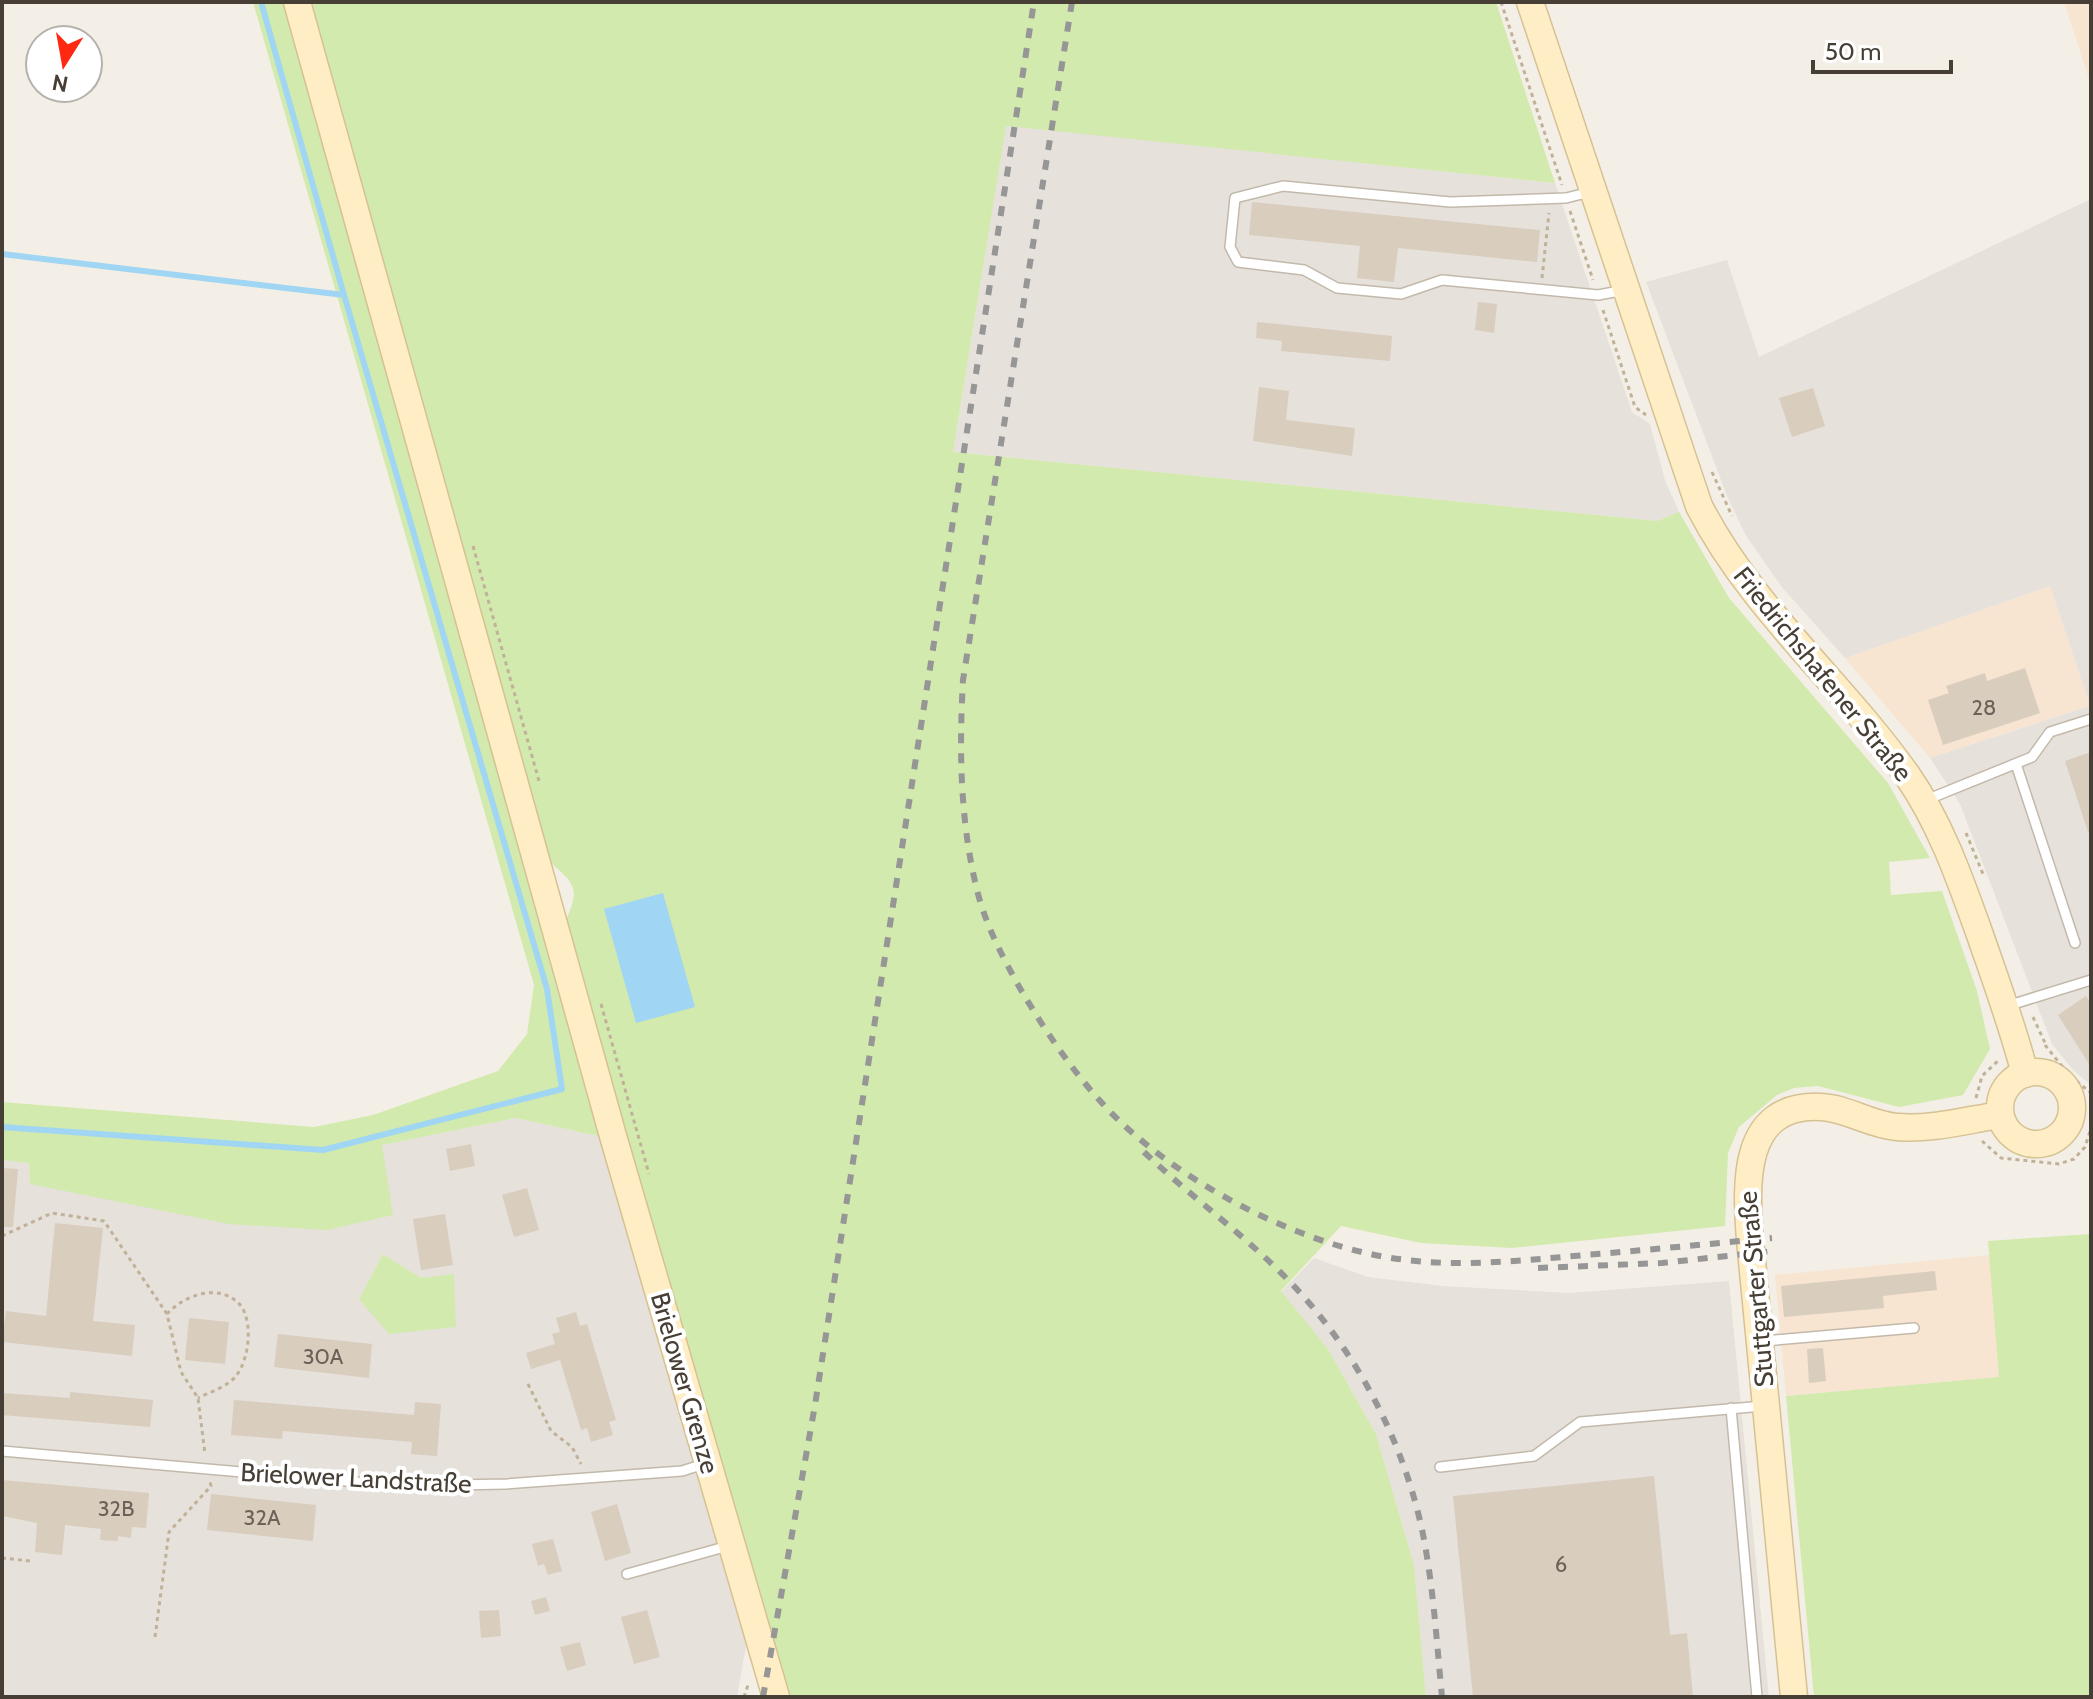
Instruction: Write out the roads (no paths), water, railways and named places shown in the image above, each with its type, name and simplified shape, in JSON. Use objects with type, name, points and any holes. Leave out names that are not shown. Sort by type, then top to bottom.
[{"type":"street","name":"Brielower Grenze","points":[[297,2],[596,1069],[776,1697]]},
{"type":"street","name":"Friedrichshafener Straße","points":[[1530,2],[1708,524],[1734,567],[1768,612],[1873,730],[1924,801],[2015,1004],[2025,1074]]},
{"type":"street","points":[[2045,1073],[2063,1083],[2087,1133],[2033,1145],[2011,1135],[2000,1115],[2005,1089],[2025,1074],[2045,1073]]},
{"type":"street","name":"Stuttgarter Straße","points":[[1794,1697],[1746,1182],[1752,1151],[1768,1126],[1785,1114],[1820,1107],[1899,1128],[2000,1115]]},
{"type":"lane","points":[[1593,191],[1550,198],[1450,202],[1283,186],[1235,198],[1230,247],[1238,262],[1304,270],[1337,288],[1401,294],[1442,280],[1598,295],[1627,289]]},
{"type":"lane","points":[[1924,801],[2032,757],[2050,732],[2091,719]]},
{"type":"lane","points":[[2016,764],[2075,943]]},
{"type":"lane","points":[[2015,1004],[2091,980]]},
{"type":"lane","points":[[1760,1341],[1914,1328]]},
{"type":"lane","points":[[1440,1467],[1534,1456],[1580,1422],[1766,1405]]},
{"type":"lane","points":[[1731,1408],[1757,1697]]},
{"type":"lane","name":"Brielower Landstraße","points":[[2,1451],[402,1486],[682,1471],[708,1463]]},
{"type":"lane","points":[[627,1574],[732,1545]]},
{"type":"water","points":[[663,893],[695,1007],[636,1023],[604,909]]},
{"type":"waterway","points":[[261,2],[344,295]]},
{"type":"waterway","points":[[2,254],[344,295],[547,989],[562,1089],[323,1150],[2,1127]]},
{"type":"railway","points":[[763,1697],[815,1405],[1034,2]]},
{"type":"railway","points":[[1072,2],[963,680],[962,786],[971,864],[990,929],[1021,990],[1058,1048],[1102,1103],[1129,1130],[1193,1178],[1230,1200],[1306,1235],[1380,1256],[1431,1262],[1482,1263],[1772,1238]]},
{"type":"railway","points":[[1144,1152],[1255,1248],[1315,1309],[1377,1404],[1406,1473],[1425,1545],[1442,1697]]},
{"type":"railway","points":[[1538,1268],[1662,1263],[1773,1251]]}]
